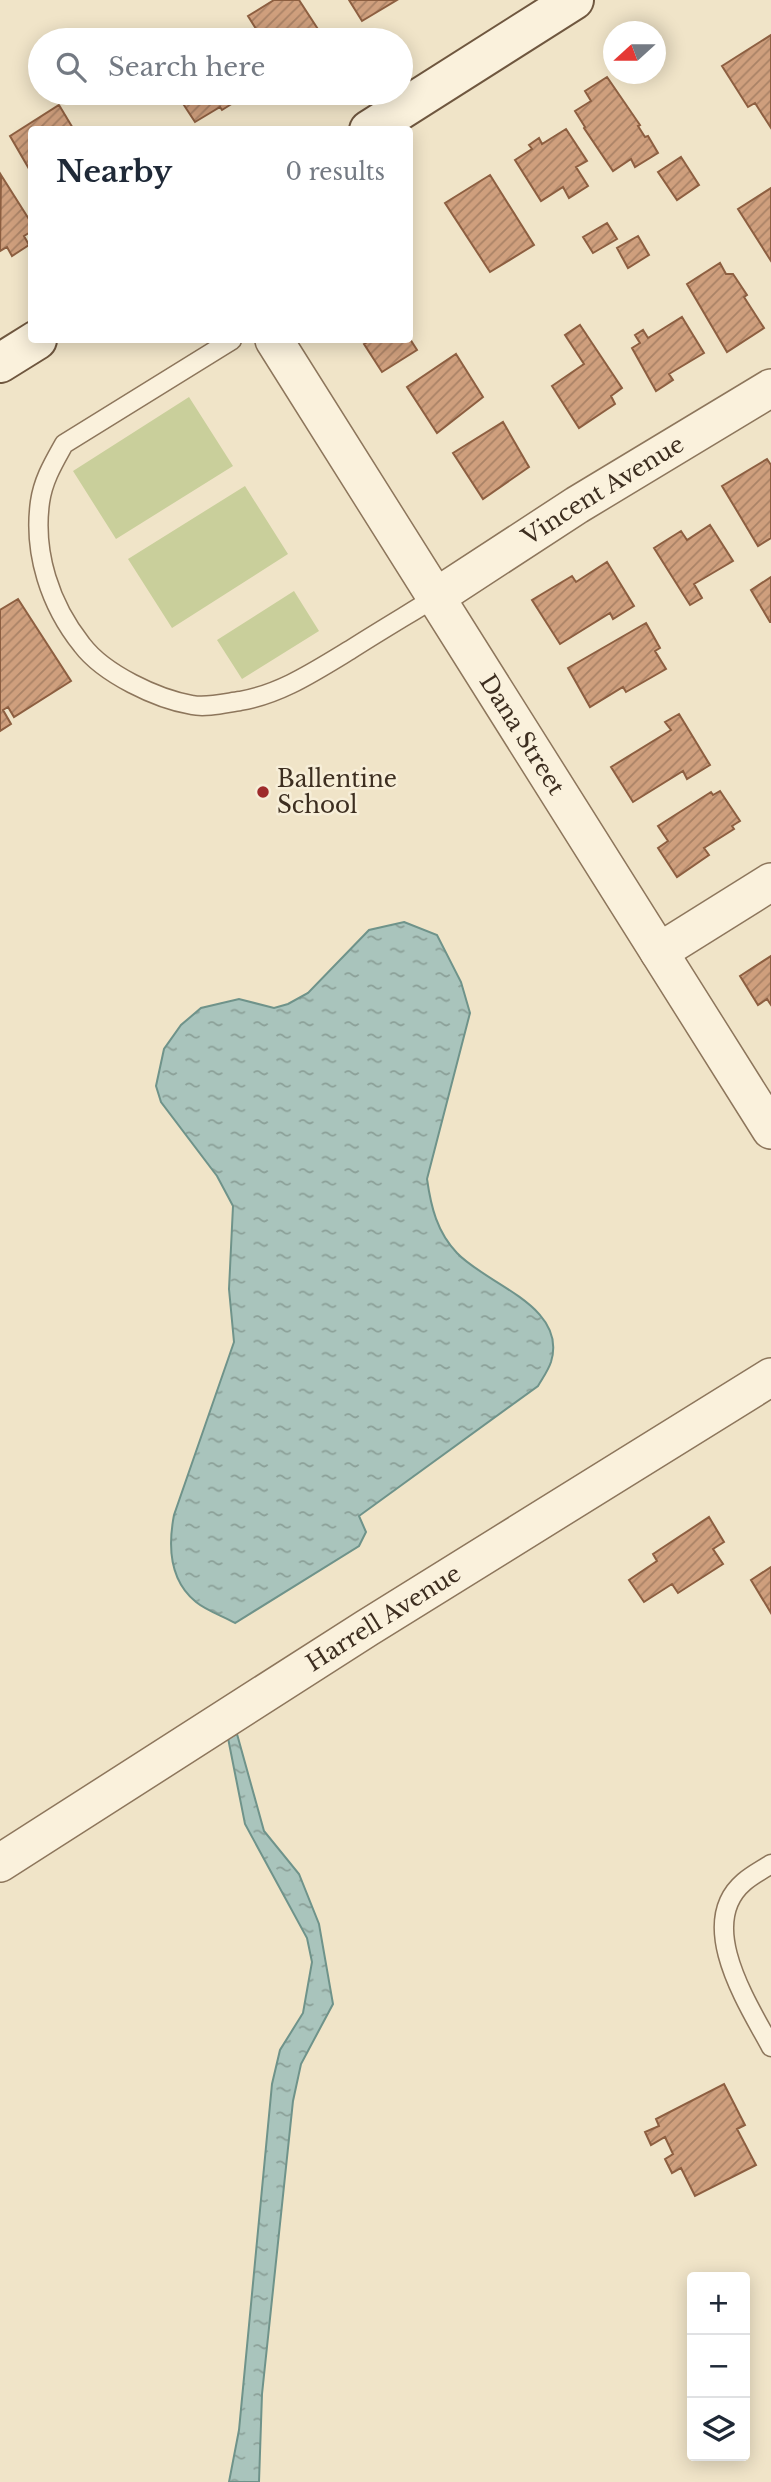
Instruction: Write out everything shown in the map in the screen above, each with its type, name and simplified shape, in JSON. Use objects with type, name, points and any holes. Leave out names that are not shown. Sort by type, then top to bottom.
[{"type":"main road","points":[[413,102],[574,0]]},
{"type":"main road","points":[[375,126],[408,105]]},
{"type":"main road","points":[[0,363],[32,343]]},
{"type":"street","name":"Dana Street","points":[[276,343],[771,1130]]},
{"type":"street","name":"Vincent Avenue","points":[[436,597],[577,505],[771,388]]},
{"type":"street","points":[[659,952],[771,882]]},
{"type":"street","name":"Harrell Avenue","points":[[0,1863],[366,1628],[771,1377]]},
{"type":"lane","points":[[227,343],[64,444],[48,472],[40,500],[37,542],[54,600],[83,647],[116,675],[151,692],[194,706],[241,701],[271,693],[300,680],[436,597]]},
{"type":"lane","points":[[771,1864],[742,1883],[726,1908],[723,1933],[727,1953],[747,2003],[771,2047]]},
{"type":"green space","points":[[189,397],[233,466],[116,539],[73,471]]},
{"type":"green space","points":[[245,486],[288,554],[172,628],[128,559]]},
{"type":"green space","points":[[294,591],[319,631],[242,679],[217,640]]},
{"type":"water","points":[[404,922],[437,935],[461,982],[470,1013],[427,1179],[436,1219],[444,1237],[470,1265],[537,1311],[548,1326],[553,1343],[551,1362],[538,1386],[359,1516],[366,1532],[359,1546],[235,1623],[205,1608],[187,1593],[176,1573],[171,1550],[174,1515],[234,1342],[229,1289],[233,1206],[217,1176],[161,1102],[156,1086],[164,1049],[181,1025],[201,1008],[239,999],[274,1008],[288,1004],[308,993],[369,930]]},
{"type":"water","points":[[237,1734],[264,1831],[299,1874],[319,1924],[333,2004],[301,2064],[293,2101],[262,2394],[259,2482],[229,2482],[239,2430],[272,2084],[280,2050],[303,2013],[312,1962],[307,1938],[245,1824],[228,1738]]},
{"type":"building","points":[[274,0],[299,0],[317,28],[256,28],[248,16]]},
{"type":"building","points":[[349,0],[397,0],[362,21]]},
{"type":"building","points":[[771,35],[771,128],[755,103],[748,107],[722,66]]},
{"type":"building","points":[[603,80],[603,84],[612,84],[658,153],[635,167],[631,159],[613,171],[575,111],[591,101],[585,91]]},
{"type":"building","points":[[59,105],[72,126],[28,126],[28,167],[10,136]]},
{"type":"building","points":[[184,105],[230,105],[222,110],[220,107],[195,122]]},
{"type":"building","points":[[566,129],[587,161],[576,167],[588,186],[569,198],[563,187],[541,201],[515,160],[532,149],[529,145],[539,138],[542,144]]},
{"type":"building","points":[[681,157],[699,185],[677,200],[658,172]]},
{"type":"building","points":[[1,175],[28,218],[28,234],[24,236],[28,246],[12,256],[7,247],[0,251]]},
{"type":"building","points":[[490,175],[534,245],[490,272],[445,203]]},
{"type":"building","points":[[771,188],[771,261],[738,209]]},
{"type":"building","points":[[607,223],[617,239],[593,253],[583,237]]},
{"type":"building","points":[[638,236],[649,255],[628,268],[617,248]]},
{"type":"building","points":[[720,263],[726,274],[733,274],[764,328],[727,352],[687,284]]},
{"type":"building","points":[[682,317],[704,353],[669,374],[673,380],[656,391],[632,348],[640,343],[635,335],[643,330],[648,338]]},
{"type":"building","points":[[580,325],[622,388],[611,396],[615,404],[579,428],[552,386],[584,364],[565,335]]},
{"type":"building","points":[[413,343],[417,350],[382,372],[364,344]]},
{"type":"building","points":[[456,354],[483,397],[437,433],[407,387]]},
{"type":"building","points":[[503,422],[529,467],[483,499],[453,453]]},
{"type":"building","points":[[767,459],[771,465],[771,538],[758,546],[722,486]]},
{"type":"building","points":[[710,525],[733,561],[694,584],[702,598],[690,605],[654,548],[681,531],[687,540]]},
{"type":"building","points":[[607,562],[634,606],[613,619],[610,613],[560,644],[532,600],[572,576],[576,582]]},
{"type":"building","points":[[771,577],[771,622],[770,622],[751,590]]},
{"type":"building","points":[[18,599],[71,681],[14,717],[8,707],[3,710],[11,724],[0,731],[0,610]]},
{"type":"building","points":[[646,623],[660,648],[655,651],[666,669],[626,692],[623,687],[590,707],[568,668]]},
{"type":"building","points":[[679,714],[710,765],[687,779],[683,771],[633,802],[611,767],[671,730],[665,722]]},
{"type":"building","points":[[720,791],[740,821],[732,826],[734,829],[704,848],[709,855],[677,877],[658,848],[668,841],[658,826],[711,792],[713,795]]},
{"type":"building","points":[[771,956],[771,1005],[767,999],[758,1005],[740,976]]},
{"type":"building","points":[[709,1517],[724,1542],[713,1549],[723,1564],[678,1593],[672,1584],[644,1602],[629,1580],[657,1561],[653,1554]]},
{"type":"building","points":[[771,1567],[771,1613],[751,1580]]},
{"type":"building","points":[[724,2084],[745,2125],[737,2129],[756,2165],[695,2196],[681,2168],[672,2173],[665,2159],[673,2154],[665,2137],[651,2145],[645,2132],[659,2126],[656,2119]]},
{"type":"place","name":"Ballentine School","points":[[263,792]]}]
